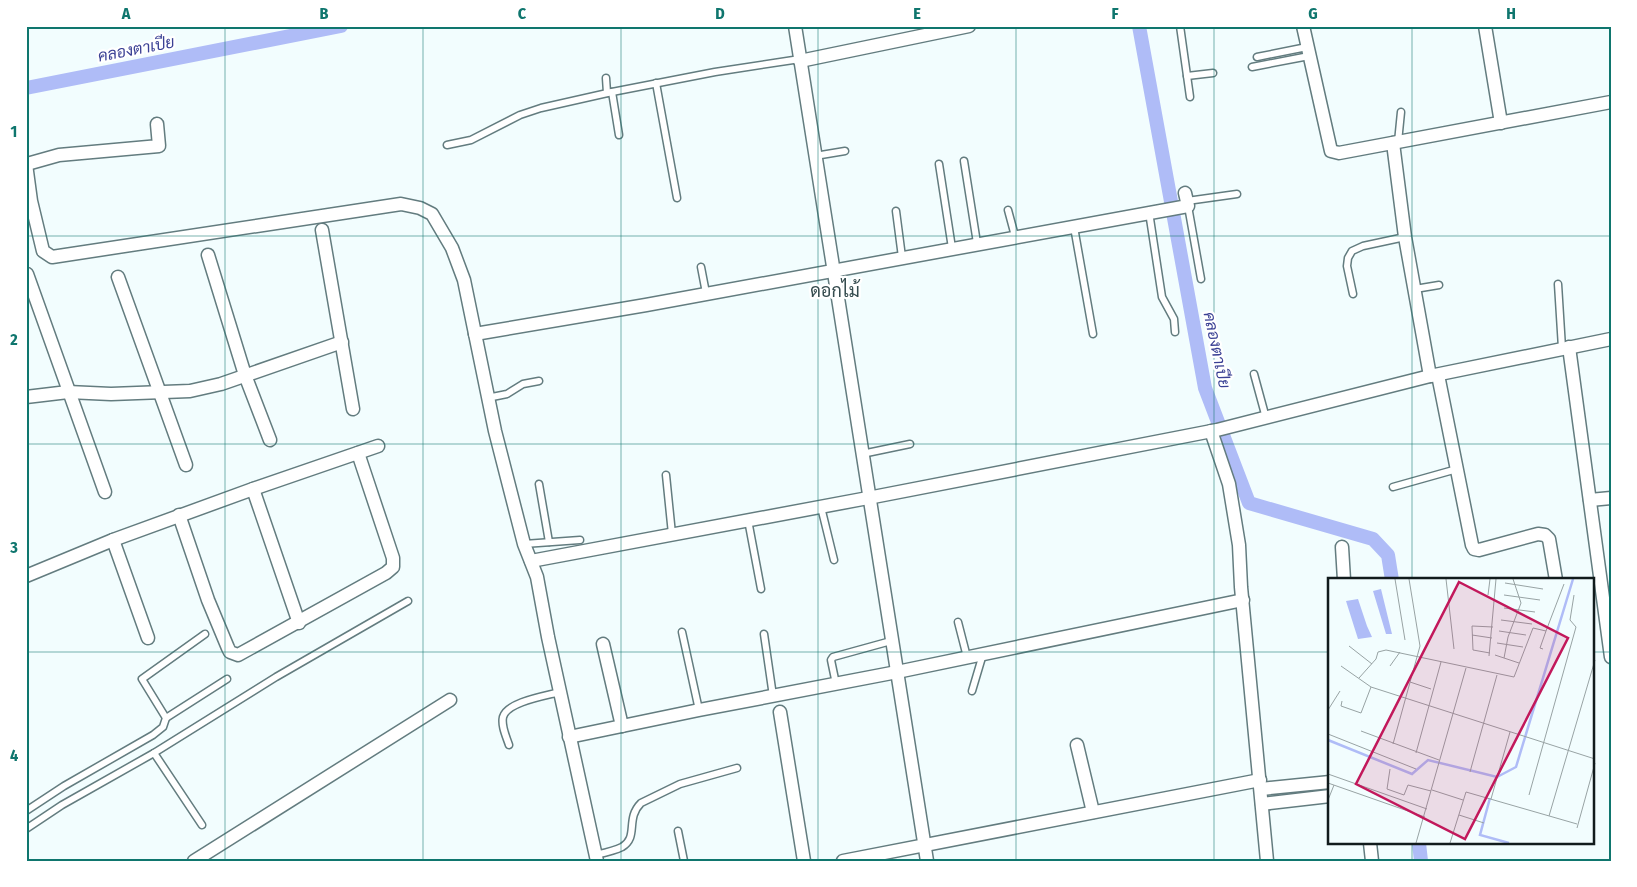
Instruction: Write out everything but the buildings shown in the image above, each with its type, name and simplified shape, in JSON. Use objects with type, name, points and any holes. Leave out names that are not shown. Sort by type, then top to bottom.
[{"type":"street","points":[[794,26],[926,861]]},
{"type":"street","points":[[800,60],[969,26]]},
{"type":"street","points":[[1303,26],[1331,151],[1339,153],[1611,102]]},
{"type":"street","points":[[1485,26],[1501,123]]},
{"type":"street","points":[[157,124],[159,146],[58,155],[26,164],[30,201],[43,252],[52,257],[401,204],[420,208],[432,214],[452,248],[464,280],[487,398],[524,544],[537,577],[596,858]]},
{"type":"street","points":[[1395,142],[1405,237],[1472,545],[1474,549],[1479,550],[1538,534],[1545,535],[1549,539],[1556,578]]},
{"type":"street","points":[[475,334],[1074,226],[1165,209],[1185,202]]},
{"type":"street","points":[[322,230],[353,410]]},
{"type":"street","points":[[208,255],[245,375],[270,440]]},
{"type":"street","points":[[27,274],[105,492]]},
{"type":"street","points":[[118,277],[186,465]]},
{"type":"street","points":[[530,561],[868,498],[1214,430],[1434,376],[1611,339]]},
{"type":"street","points":[[26,397],[68,392],[111,394],[190,391],[221,384],[342,342]]},
{"type":"street","points":[[1565,348],[1590,500],[1611,657]]},
{"type":"street","points":[[1214,430],[1229,484],[1239,545],[1267,861]]},
{"type":"street","points":[[26,576],[179,515],[378,446]]},
{"type":"street","points":[[179,515],[208,600],[230,652],[238,655],[386,574],[393,567],[394,558],[358,453]]},
{"type":"street","points":[[253,489],[299,622]]},
{"type":"street","points":[[1590,500],[1611,498]]},
{"type":"street","points":[[113,540],[148,638]]},
{"type":"street","points":[[1342,546],[1344,578]]},
{"type":"street","points":[[570,737],[897,672],[1243,600]]},
{"type":"street","points":[[603,644],[622,726]]},
{"type":"street","points":[[194,861],[450,700]]},
{"type":"street","points":[[780,712],[804,861]]},
{"type":"street","points":[[1077,745],[1093,812]]},
{"type":"street","points":[[844,861],[1093,812],[1260,784],[1328,782]]},
{"type":"street","points":[[1262,804],[1328,796]]},
{"type":"street","points":[[1370,844],[1372,861]]},
{"type":"lane","points":[[1180,26],[1190,97]]},
{"type":"lane","points":[[1257,57],[1308,52]]},
{"type":"lane","points":[[1252,67],[1308,52]]},
{"type":"lane","points":[[447,145],[471,140],[520,115],[541,108],[715,72],[800,60]]},
{"type":"lane","points":[[1187,76],[1213,73]]},
{"type":"lane","points":[[606,78],[619,135]]},
{"type":"lane","points":[[656,83],[677,198]]},
{"type":"lane","points":[[1395,142],[1400,112]]},
{"type":"lane","points":[[815,156],[845,151]]},
{"type":"lane","points":[[964,161],[978,243]]},
{"type":"lane","points":[[938,164],[952,248]]},
{"type":"lane","points":[[1201,279],[1185,202],[1237,194]]},
{"type":"lane","points":[[1008,210],[1015,236]]},
{"type":"lane","points":[[896,211],[902,256]]},
{"type":"lane","points":[[1149,212],[1162,297],[1174,319],[1175,332]]},
{"type":"lane","points":[[1074,226],[1093,334]]},
{"type":"lane","points":[[1353,294],[1347,266],[1348,258],[1352,251],[1363,246],[1405,237]]},
{"type":"lane","points":[[701,268],[706,293]]},
{"type":"lane","points":[[1415,289],[1439,284]]},
{"type":"lane","points":[[1558,284],[1565,348]]},
{"type":"lane","points":[[1254,374],[1264,419]]},
{"type":"lane","points":[[487,398],[507,394],[523,384],[539,382]]},
{"type":"lane","points":[[861,454],[910,444]]},
{"type":"lane","points":[[1393,486],[1457,469]]},
{"type":"lane","points":[[666,474],[672,534]]},
{"type":"lane","points":[[539,484],[549,542]]},
{"type":"lane","points":[[821,507],[834,560]]},
{"type":"lane","points":[[748,520],[761,589]]},
{"type":"lane","points":[[524,544],[580,540]]},
{"type":"lane","points":[[26,829],[62,805],[154,753],[276,677],[408,601]]},
{"type":"lane","points":[[958,622],[967,657]]},
{"type":"lane","points":[[682,632],[699,710]]},
{"type":"lane","points":[[166,718],[142,679],[205,634]]},
{"type":"lane","points":[[764,634],[773,696]]},
{"type":"lane","points":[[836,684],[831,660],[833,657],[891,641]]},
{"type":"lane","points":[[972,691],[983,654]]},
{"type":"lane","points":[[26,811],[64,786],[153,735],[163,727],[166,718],[228,678]]},
{"type":"lane","points":[[509,745],[503,724],[507,710],[515,705],[560,692]]},
{"type":"lane","points":[[154,753],[202,825]]},
{"type":"lane","points":[[596,858],[621,848],[629,842],[632,830],[632,816],[641,803],[680,784],[737,768]]},
{"type":"lane","points":[[678,831],[684,861]]},
{"type":"waterway","name":"คลองตาเปีย","points":[[26,88],[341,26]]},
{"type":"waterway","name":"คลองตาเปีย","points":[[1139,26],[1205,388],[1249,503],[1373,539],[1388,555],[1392,578]]},
{"type":"waterway","name":"คลองตาเปีย","points":[[1419,844],[1421,861]]},
{"type":"district","name":"ดอกไม้","points":[[835,291]]}]
